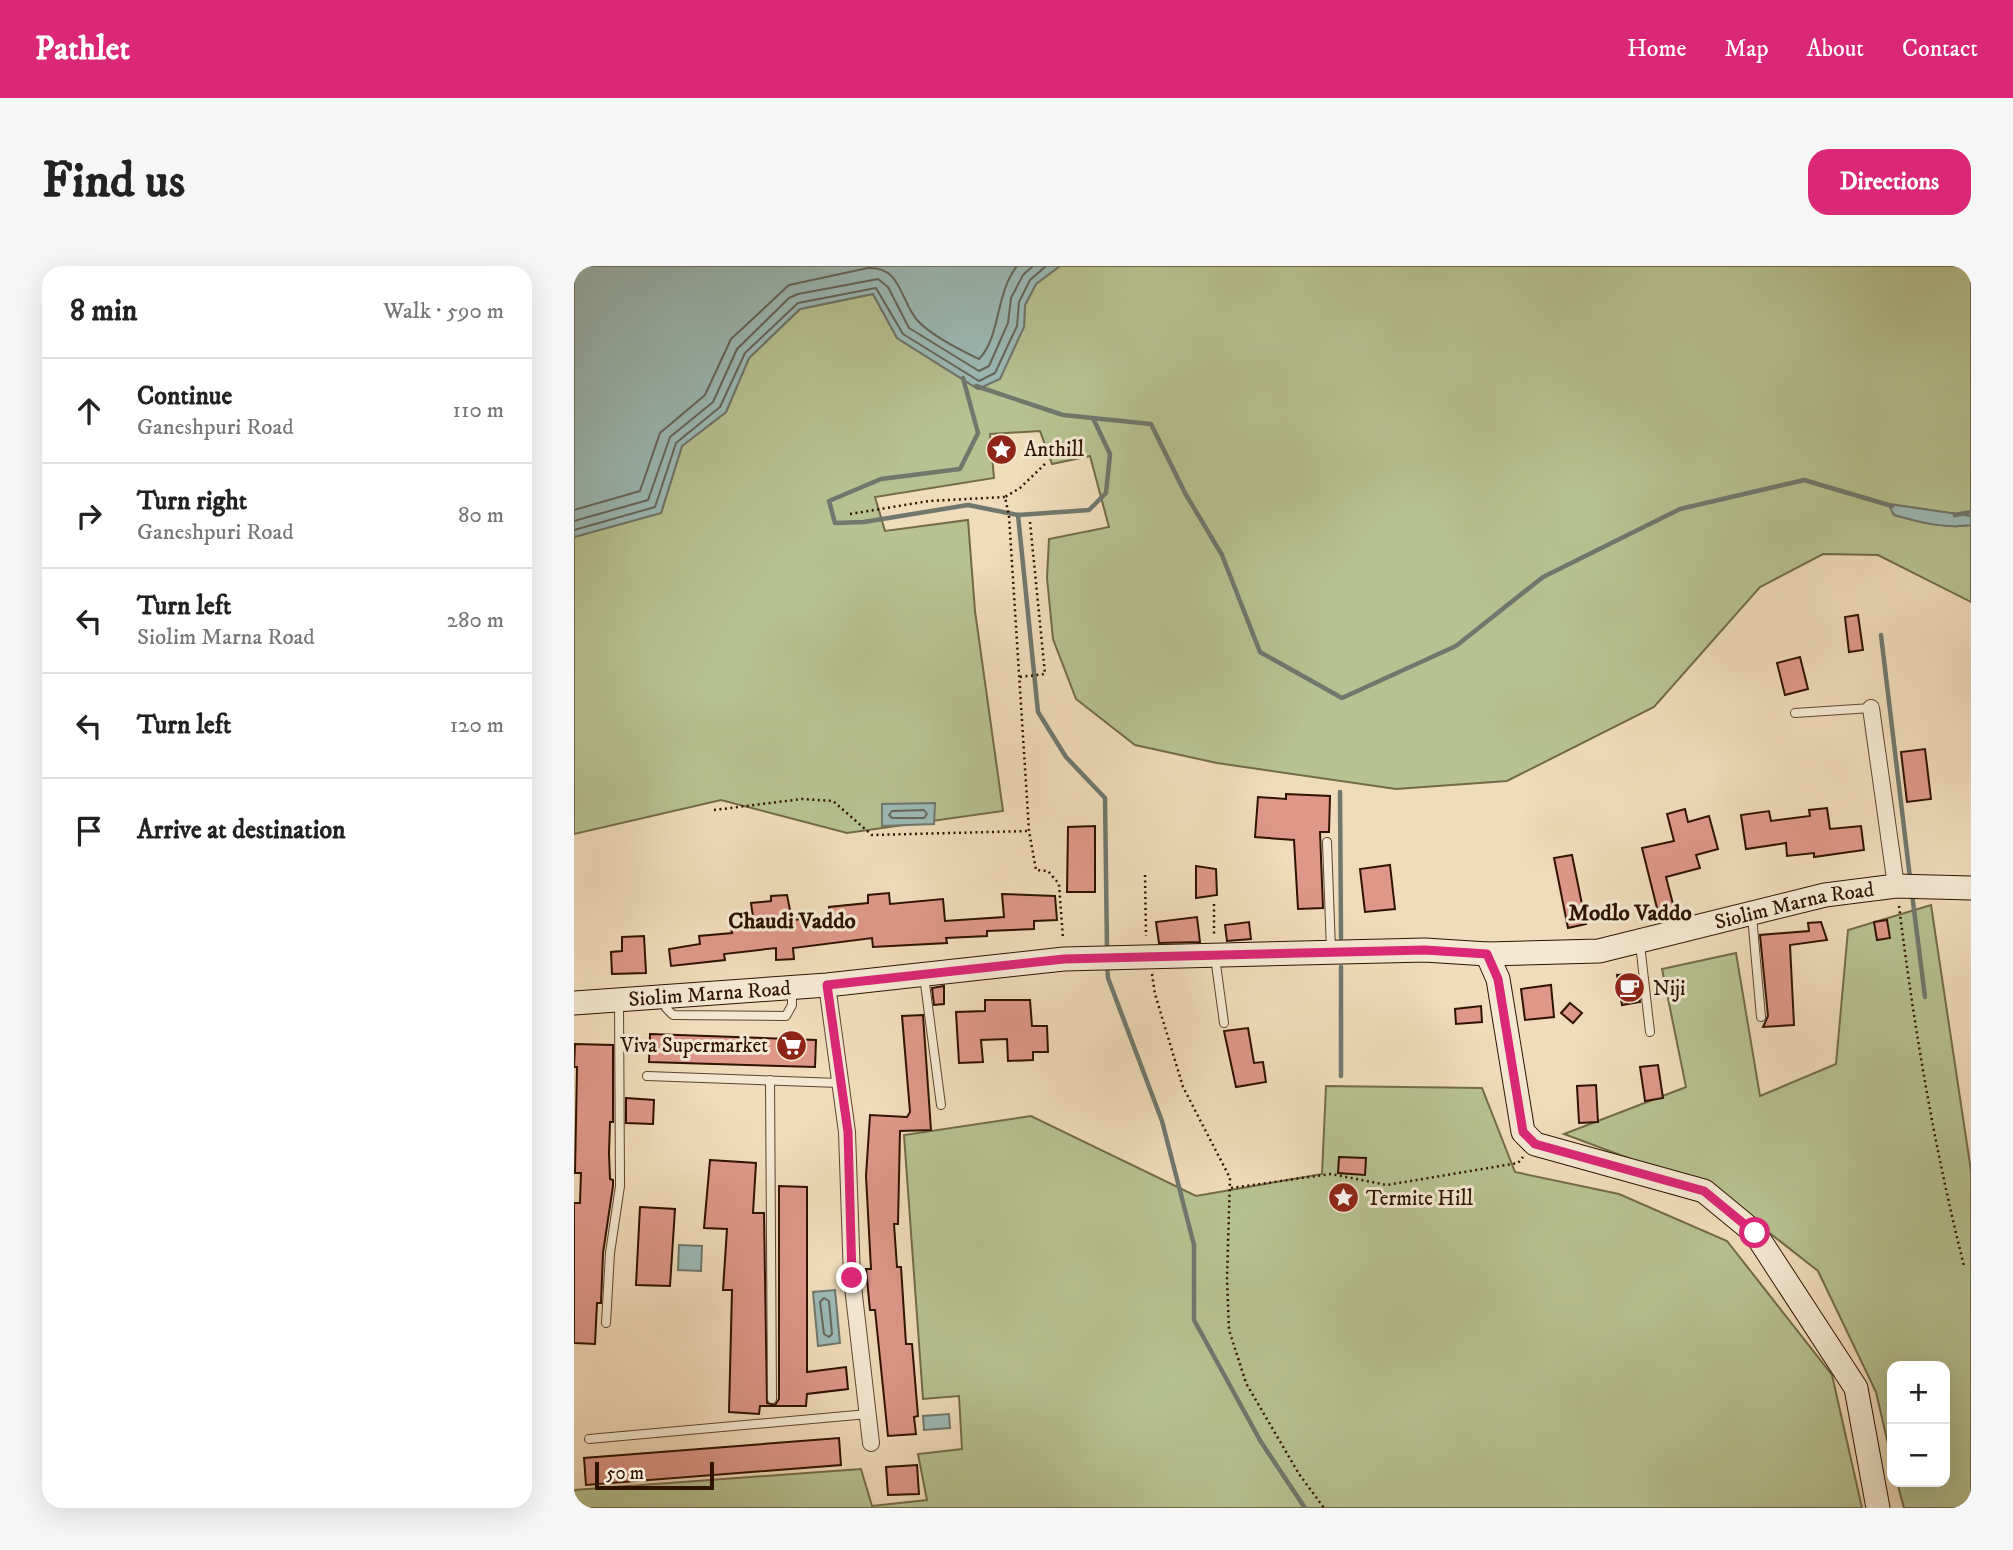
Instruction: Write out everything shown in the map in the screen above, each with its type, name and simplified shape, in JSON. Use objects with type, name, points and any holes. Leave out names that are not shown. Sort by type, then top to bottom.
[{"type":"main road","name":"Siolim Marna Road","points":[[574,1003],[827,985],[1064,959],[1425,950],[1487,954],[1599,951],[1825,895],[1896,886],[1971,888]]},
{"type":"main road","points":[[1487,954],[1498,979],[1523,1132],[1535,1144],[1704,1191],[1755,1233],[1856,1388],[1878,1508]]},
{"type":"street","points":[[1871,708],[1896,886]]},
{"type":"street","points":[[827,985],[848,1132],[852,1278],[871,1443]]},
{"type":"lane","points":[[1796,713],[1871,708]]},
{"type":"lane","points":[[1327,842],[1331,953]]},
{"type":"lane","points":[[1752,914],[1761,1017]]},
{"type":"lane","points":[[1639,941],[1650,1032]]},
{"type":"lane","points":[[1215,955],[1224,1023]]},
{"type":"lane","points":[[924,973],[941,1105]]},
{"type":"lane","points":[[606,1322],[610,1252],[620,1186],[619,999]]},
{"type":"lane","points":[[647,1076],[839,1083]]},
{"type":"lane","points":[[770,1080],[772,1399]]},
{"type":"lane","points":[[589,1439],[867,1414]]},
{"type":"path","points":[[850,514],[929,501],[1005,497],[1020,488],[1045,464]]},
{"type":"path","points":[[1005,497],[1029,831],[1036,870],[1048,871],[1059,884],[1064,959]]},
{"type":"path","points":[[1020,677],[1045,674],[1030,522]]},
{"type":"path","points":[[714,810],[802,799],[833,801],[872,835],[1029,831]]},
{"type":"path","points":[[1144,875],[1152,984],[1179,1074],[1230,1178],[1227,1253],[1229,1330],[1245,1383],[1299,1475],[1324,1508]]},
{"type":"path","points":[[1896,886],[1911,1002],[1946,1193],[1964,1266]]},
{"type":"path","points":[[1214,904],[1215,955]]},
{"type":"path","points":[[1231,1188],[1331,1174],[1387,1185],[1518,1163],[1535,1144]]},
{"type":"green space","points":[[1060,266],[1971,266],[1971,516],[1889,504],[1894,515],[1913,520],[1942,525],[1971,525],[1971,602],[1878,555],[1823,554],[1760,587],[1654,707],[1507,781],[1396,789],[1217,763],[1135,745],[1076,699],[1053,639],[1047,578],[1049,539],[1109,527],[1090,456],[1052,464],[1040,431],[990,434],[994,478],[875,497],[885,531],[968,520],[975,611],[1003,811],[847,833],[721,800],[574,834],[574,537],[661,513],[682,446],[726,412],[749,358],[800,309],[873,294],[897,338],[978,389],[1024,327],[1025,305],[1036,284]]},
{"type":"green space","points":[[1931,905],[1971,1171],[1971,1508],[1904,1508],[1898,1487],[1950,1487],[1950,1361],[1887,1361],[1887,1439],[1876,1392],[1818,1271],[1716,1191],[1564,1134],[1686,1087],[1662,969],[1736,953],[1760,1096],[1836,1064],[1848,930]]},
{"type":"green space","points":[[1326,1086],[1482,1088],[1515,1172],[1619,1194],[1727,1241],[1832,1375],[1862,1508],[574,1508],[574,1490],[861,1469],[872,1506],[927,1500],[918,1454],[962,1449],[959,1396],[923,1399],[904,1135],[1031,1116],[1196,1196],[1322,1174]]},
{"type":"water","points":[[574,266],[1060,266],[1036,284],[1025,305],[1024,327],[1000,379],[978,389],[897,338],[873,294],[800,309],[749,358],[726,412],[682,446],[661,513],[574,537]]},
{"type":"water","points":[[1888,504],[1971,516],[1971,525],[1942,525],[1913,520],[1894,515]]},
{"type":"water","points":[[935,803],[934,824],[882,826],[882,804]]},
{"type":"water","points":[[679,1245],[702,1246],[701,1271],[678,1270]]},
{"type":"water","points":[[835,1290],[840,1343],[818,1346],[813,1292]]},
{"type":"water","points":[[949,1414],[950,1428],[924,1430],[923,1416]]},
{"type":"building","points":[[1858,615],[1863,650],[1849,652],[1845,617]]},
{"type":"building","points":[[1800,657],[1808,689],[1785,695],[1777,663]]},
{"type":"building","points":[[1925,749],[1931,799],[1907,802],[1901,752]]},
{"type":"building","points":[[1286,794],[1330,796],[1329,832],[1320,832],[1323,908],[1298,909],[1294,840],[1255,837],[1258,797],[1286,799]]},
{"type":"building","points":[[1827,808],[1830,829],[1861,826],[1864,850],[1814,857],[1814,853],[1787,856],[1786,843],[1746,849],[1741,815],[1769,811],[1771,821],[1810,816],[1809,810]]},
{"type":"building","points":[[1685,809],[1688,822],[1709,816],[1718,849],[1696,855],[1700,868],[1666,877],[1674,908],[1658,912],[1642,848],[1674,841],[1667,814]]},
{"type":"building","points":[[1095,826],[1095,892],[1067,892],[1068,827]]},
{"type":"building","points":[[1572,855],[1586,924],[1568,928],[1554,858]]},
{"type":"building","points":[[1390,865],[1395,909],[1365,912],[1360,869]]},
{"type":"building","points":[[1196,866],[1216,869],[1217,895],[1196,898]]},
{"type":"building","points":[[889,893],[890,904],[943,899],[945,921],[1004,917],[1002,894],[1055,896],[1057,920],[1034,921],[1034,929],[987,931],[987,936],[946,938],[947,943],[873,947],[872,938],[793,948],[794,959],[776,960],[776,948],[724,954],[725,960],[671,966],[669,949],[700,944],[699,936],[732,933],[731,927],[754,924],[751,903],[771,901],[771,896],[787,895],[792,920],[831,917],[829,907],[868,903],[868,895]]},
{"type":"building","points":[[1197,917],[1200,942],[1159,943],[1156,922]]},
{"type":"building","points":[[1887,920],[1890,938],[1877,940],[1874,922]]},
{"type":"building","points":[[1249,922],[1251,939],[1227,941],[1225,925]]},
{"type":"building","points":[[1821,922],[1827,940],[1790,945],[1794,1025],[1763,1027],[1768,1016],[1760,935],[1809,931],[1808,923]]},
{"type":"building","points":[[644,936],[646,973],[612,974],[611,952],[622,951],[622,937]]},
{"type":"building","points":[[1636,974],[1640,1002],[1622,1005],[1617,975]]},
{"type":"building","points":[[1551,985],[1554,1017],[1525,1020],[1521,989]]},
{"type":"building","points":[[944,986],[944,1004],[934,1005],[932,988]]},
{"type":"building","points":[[985,1000],[1030,1000],[1032,1026],[1047,1026],[1048,1052],[1033,1052],[1033,1060],[1008,1061],[1007,1039],[981,1040],[983,1062],[959,1063],[956,1012],[985,1011]]},
{"type":"building","points":[[1570,1003],[1582,1013],[1573,1023],[1561,1013]]},
{"type":"building","points":[[1481,1006],[1482,1022],[1456,1024],[1455,1009]]},
{"type":"building","points":[[923,1015],[931,1130],[900,1131],[898,1224],[894,1224],[897,1267],[901,1267],[906,1344],[912,1344],[918,1416],[914,1417],[916,1434],[888,1436],[875,1310],[870,1310],[866,1269],[871,1269],[866,1176],[870,1115],[907,1117],[910,1112],[902,1016]]},
{"type":"building","points":[[1248,1028],[1254,1063],[1263,1062],[1266,1082],[1236,1087],[1224,1031]]},
{"type":"building","points":[[650,1034],[816,1040],[815,1067],[649,1062]]},
{"type":"building","points":[[575,1044],[613,1045],[613,1122],[610,1122],[609,1153],[610,1179],[613,1180],[613,1186],[603,1253],[601,1303],[597,1303],[595,1344],[574,1343],[574,1203],[580,1203],[581,1173],[575,1173]]},
{"type":"building","points":[[1658,1065],[1663,1098],[1645,1101],[1640,1067]]},
{"type":"building","points":[[1596,1085],[1598,1122],[1579,1123],[1577,1086]]},
{"type":"building","points":[[626,1098],[654,1100],[653,1124],[626,1123]]},
{"type":"building","points":[[1339,1157],[1366,1158],[1365,1175],[1338,1173]]},
{"type":"building","points":[[710,1160],[756,1163],[753,1213],[764,1213],[767,1403],[775,1405],[779,1399],[779,1186],[807,1187],[807,1372],[846,1367],[848,1389],[807,1394],[806,1406],[760,1406],[759,1414],[729,1412],[732,1290],[723,1290],[727,1229],[704,1228]]},
{"type":"building","points":[[640,1207],[675,1209],[670,1286],[636,1285]]},
{"type":"building","points":[[839,1438],[841,1465],[586,1485],[584,1458]]},
{"type":"building","points":[[917,1465],[919,1494],[888,1495],[886,1467]]},
{"type":"waterway","points":[[963,378],[978,433],[960,469],[881,479],[829,501],[835,523],[864,522],[968,505],[1018,515],[1038,712],[1066,757],[1105,798],[1107,950]]},
{"type":"waterway","points":[[976,386],[1063,415],[1151,424],[1185,493],[1222,555],[1260,652],[1342,698],[1456,646],[1543,577],[1680,509],[1804,480],[1892,506]]},
{"type":"waterway","points":[[1018,515],[1089,510],[1106,493],[1110,454],[1093,418]]},
{"type":"waterway","points":[[1955,515],[1971,512]]},
{"type":"waterway","points":[[1881,635],[1910,878]]},
{"type":"waterway","points":[[1340,792],[1341,938]]},
{"type":"waterway","points":[[1912,894],[1925,997]]},
{"type":"waterway","points":[[1107,966],[1108,978],[1162,1121],[1194,1245],[1194,1320],[1261,1442],[1305,1508]]},
{"type":"waterway","points":[[1341,967],[1341,1076]]},
{"type":"place","name":"Anthill","points":[[1001,449]]},
{"type":"place","name":"Niji","points":[[1630,988]]},
{"type":"place","name":"Viva Supermarket","points":[[791,1045]]},
{"type":"place","name":"Termite Hill","points":[[1343,1198]]},
{"type":"district","name":"Modlo Vaddo","points":[[1630,912]]},
{"type":"district","name":"Chaudi Vaddo","points":[[792,920]]},
{"type":"route","points":[[852,1278],[848,1132],[827,985],[1064,959],[1425,950],[1487,954],[1498,979],[1523,1132],[1535,1144],[1704,1191],[1755,1233]]}]
